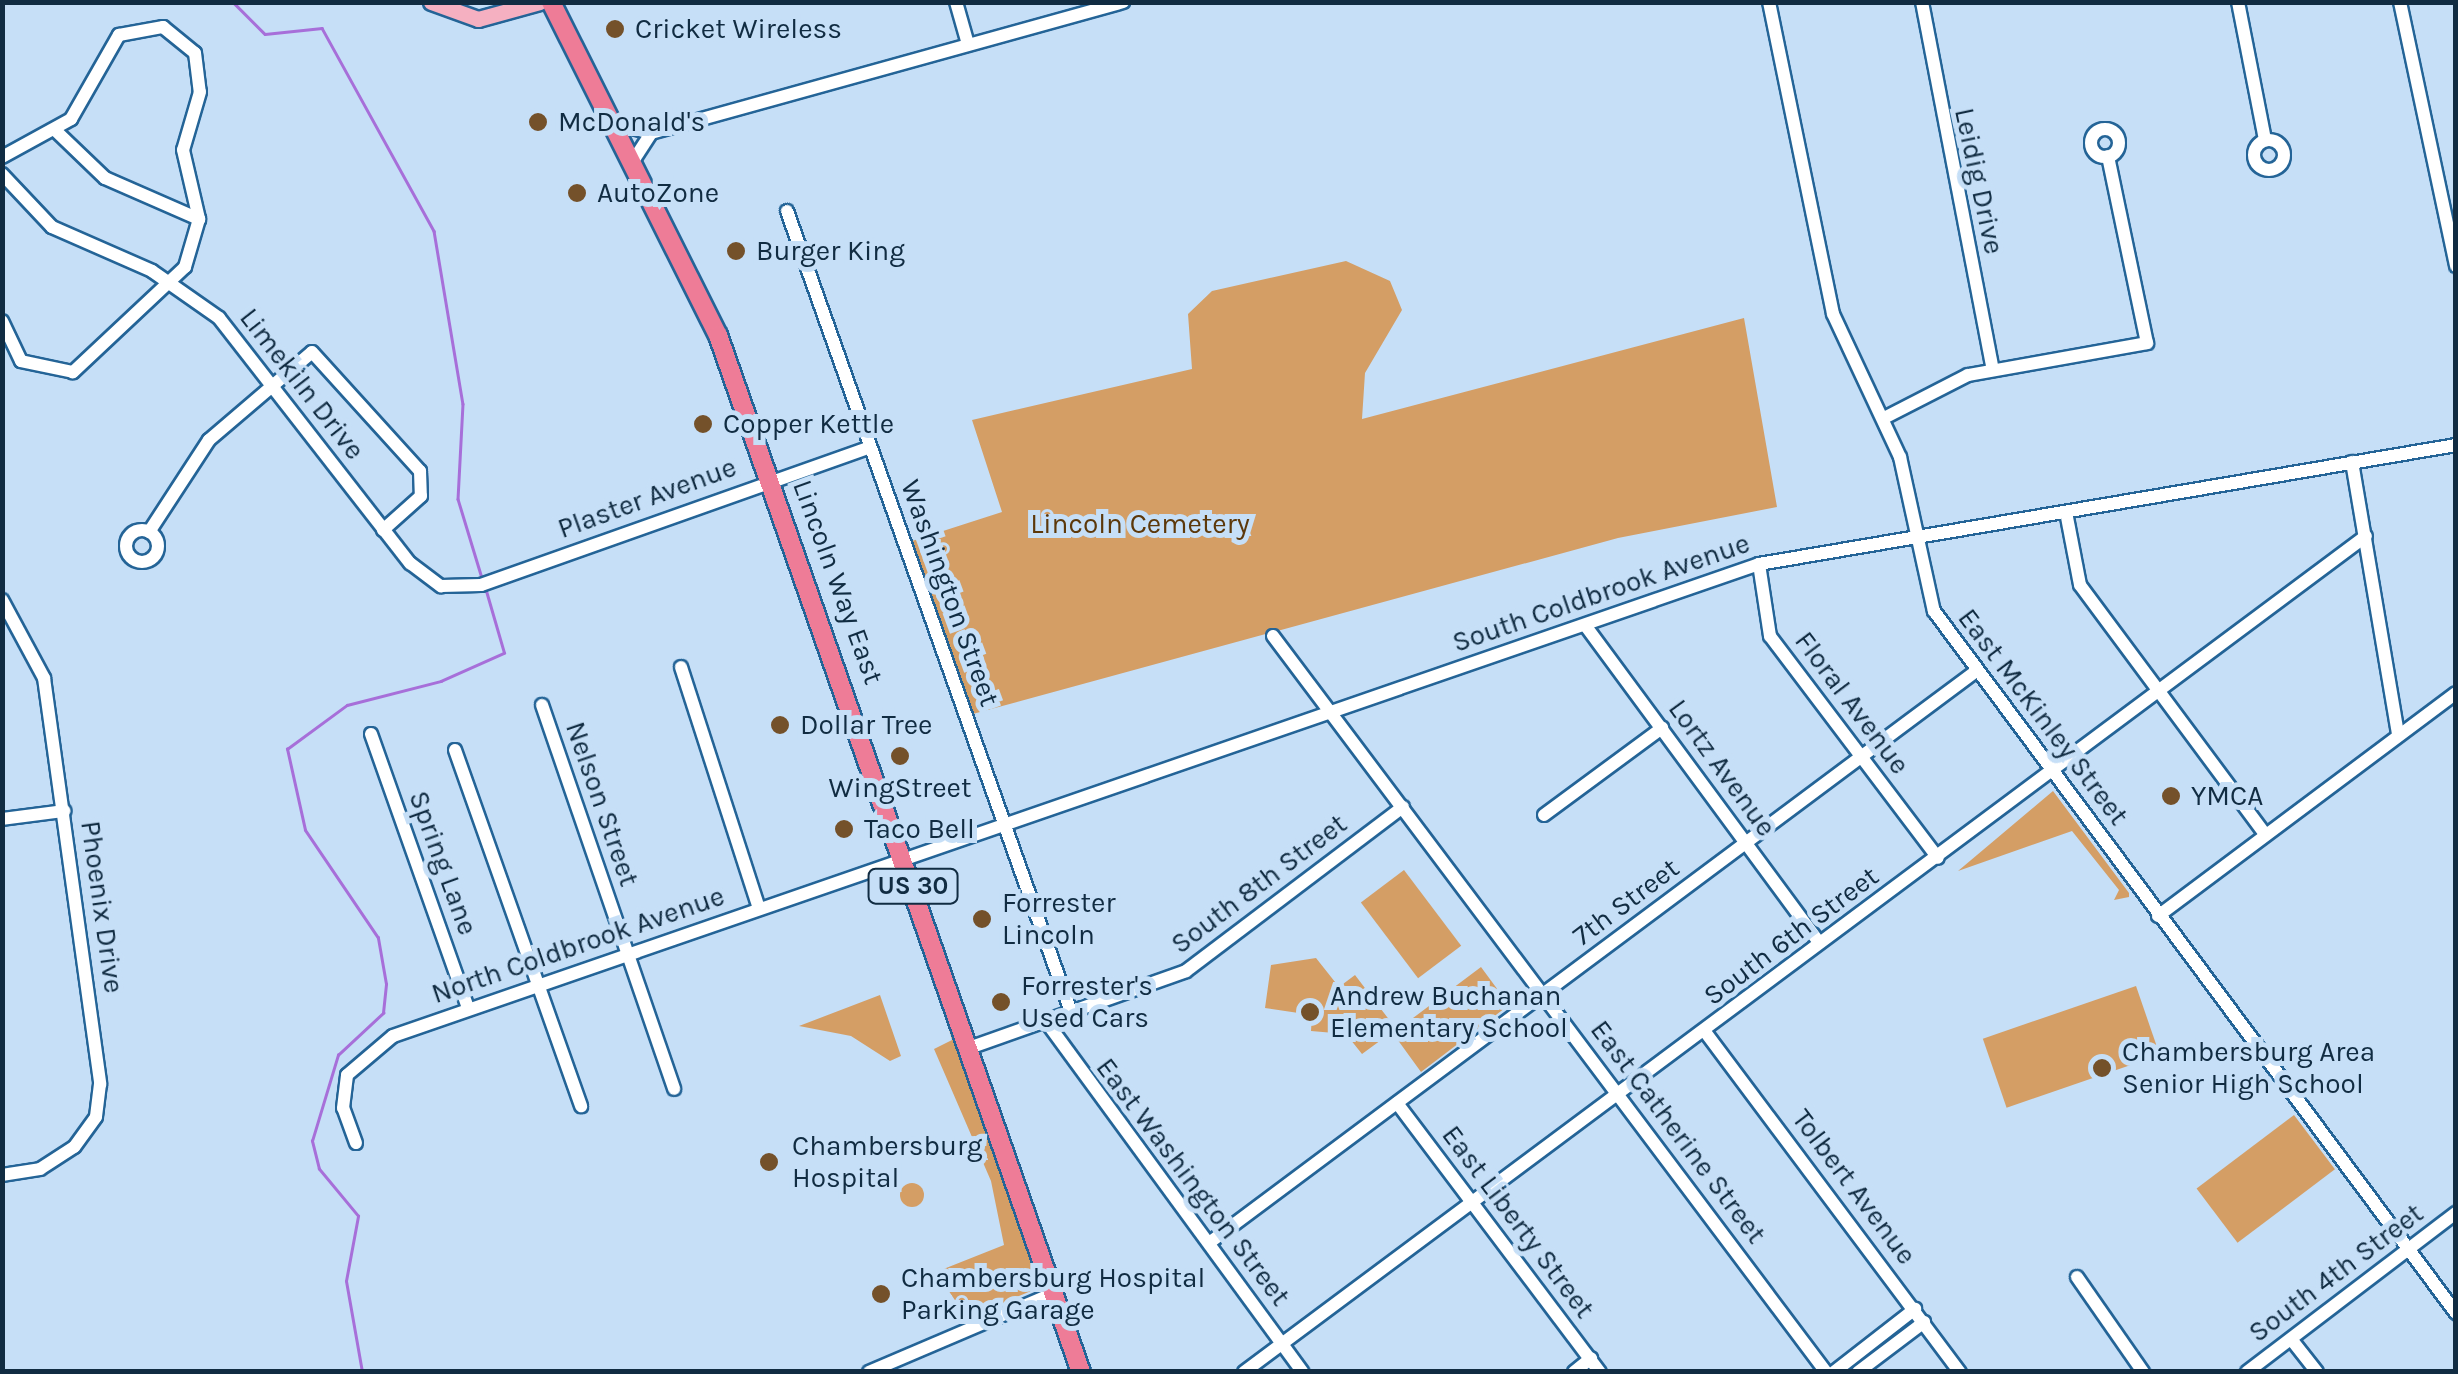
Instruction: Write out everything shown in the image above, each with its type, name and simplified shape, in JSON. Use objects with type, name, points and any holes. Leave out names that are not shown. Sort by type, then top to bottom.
[{"type":"highway","name":"Lincoln Way East","points":[[551,2],[636,158],[700,292],[772,479],[1081,1372]]},
{"type":"main road","points":[[431,2],[464,19],[540,2]]},
{"type":"street","points":[[956,2],[968,44]]},
{"type":"street","points":[[617,124],[651,133],[1123,2]]},
{"type":"street","name":"East McKinley Street","points":[[1769,2],[1833,314],[1884,418],[1934,611],[2456,1313]]},
{"type":"street","name":"Leidig Drive","points":[[1922,2],[1993,369]]},
{"type":"street","points":[[2238,2],[2265,140]]},
{"type":"street","points":[[2400,2],[2456,266]]},
{"type":"street","points":[[2,158],[56,131],[82,105],[114,38],[144,26],[175,32],[200,71],[183,150],[200,219],[193,253],[173,282],[73,372],[22,361],[2,321]]},
{"type":"street","points":[[56,131],[105,178],[200,219]]},
{"type":"street","points":[[636,158],[651,133]]},
{"type":"street","points":[[1884,418],[1993,369],[2147,342],[2108,156]]},
{"type":"street","name":"Limekiln Drive","points":[[2,174],[52,227],[173,282],[219,318],[383,530],[441,586]]},
{"type":"street","name":"Washington Street","points":[[786,211],[1071,1012]]},
{"type":"street","points":[[149,532],[183,470],[271,381],[302,356],[322,353],[420,471],[421,496],[383,530]]},
{"type":"street","name":"South Coldbrook Avenue","points":[[904,859],[1759,564],[2456,445]]},
{"type":"street","name":"Plaster Avenue","points":[[441,586],[482,585],[870,447]]},
{"type":"street","points":[[2352,462],[2398,735]]},
{"type":"street","points":[[2066,512],[2080,586],[2265,834]]},
{"type":"street","name":"South 6th Street","points":[[1244,1372],[1286,1348],[1820,942],[1938,858],[2156,690],[2366,536]]},
{"type":"street","name":"Floral Avenue","points":[[1759,564],[1770,636],[1938,858]]},
{"type":"street","name":"Phoenix Drive","points":[[2,600],[41,665],[64,810],[99,1100],[88,1130],[59,1159],[2,1175]]},
{"type":"street","name":"Lortz Avenue","points":[[1584,625],[1820,942]]},
{"type":"street","name":"East Catherine Street","points":[[1273,636],[1825,1370]]},
{"type":"street","points":[[681,668],[759,908]]},
{"type":"street","name":"7th Street","points":[[1209,1243],[1976,670]]},
{"type":"street","points":[[2158,916],[2456,693]]},
{"type":"street","name":"Nelson Street","points":[[542,705],[626,954],[644,983],[674,1089]]},
{"type":"street","points":[[1544,815],[1662,728]]},
{"type":"street","name":"Spring Lane","points":[[370,734],[468,1008]]},
{"type":"street","points":[[455,750],[581,1106]]},
{"type":"street","name":"South 8th Street","points":[[969,1048],[1186,971],[1403,807]]},
{"type":"street","points":[[2,818],[64,810]]},
{"type":"street","name":"North Coldbrook Avenue","points":[[356,1143],[344,1108],[354,1064],[381,1042],[468,1008],[904,859]]},
{"type":"street","name":"East Washington Street","points":[[1045,1020],[1303,1372]]},
{"type":"street","name":"Tolbert Avenue","points":[[1706,1032],[1960,1372]]},
{"type":"street","name":"East Liberty Street","points":[[1396,1103],[1600,1372]]},
{"type":"street","name":"South 4th Street","points":[[2247,1372],[2456,1214]]},
{"type":"street","points":[[2077,1277],[2142,1372]]},
{"type":"street","points":[[869,1372],[1054,1293]]},
{"type":"street","points":[[1825,1370],[1915,1309]]},
{"type":"street","points":[[1858,1372],[1924,1322]]},
{"type":"street","points":[[2291,1338],[2317,1372]]},
{"type":"street","points":[[1574,1372],[1590,1358]]},
{"type":"green space","name":"Lincoln Cemetery","points":[[1346,261],[1390,281],[1402,310],[1365,373],[1362,419],[1744,318],[1777,507],[1618,538],[969,715],[912,541],[1002,512],[972,420],[1192,369],[1188,314],[1212,291]]},
{"type":"green space","points":[[2053,791],[2129,897],[2114,900],[2119,890],[2072,831],[1958,871]]},
{"type":"green space","points":[[1404,870],[1461,946],[1418,978],[1361,902]]},
{"type":"green space","points":[[1316,958],[1339,987],[1355,975],[1397,1030],[1481,967],[1509,1005],[1421,1072],[1392,1032],[1362,1054],[1346,1034],[1311,1031],[1312,1015],[1265,1008],[1271,965]]},
{"type":"green space","points":[[932,968],[1039,1277],[1031,1291],[967,1318],[936,1272],[1004,1245],[991,1181],[934,1049],[952,1040]]},
{"type":"green space","points":[[2136,986],[2160,1055],[2007,1108],[1983,1039]]},
{"type":"green space","points":[[880,995],[901,1056],[890,1061],[851,1036],[799,1026]]},
{"type":"green space","points":[[2294,1115],[2335,1169],[2237,1243],[2197,1188]]},
{"type":"green space","points":[[912,1183],[921,1186],[921,1204],[912,1207],[903,1204],[900,1195],[903,1186]]},
{"type":"waterway","points":[[233,2],[265,34],[322,28],[434,231],[463,404],[458,499],[482,578]]},
{"type":"waterway","points":[[362,1372],[346,1281],[358,1216],[319,1169],[312,1141],[338,1055],[383,1013],[386,984],[378,938],[305,830],[287,749],[347,705],[441,681],[504,653],[486,591]]},
{"type":"place","name":"Cricket Wireless","points":[[615,29]]},
{"type":"place","name":"McDonald's","points":[[538,122]]},
{"type":"place","name":"AutoZone","points":[[577,193]]},
{"type":"place","name":"Burger King","points":[[736,251]]},
{"type":"place","name":"Copper Kettle","points":[[703,424]]},
{"type":"place","name":"Dollar Tree","points":[[780,725]]},
{"type":"place","name":"WingStreet","points":[[900,756]]},
{"type":"place","name":"YMCA","points":[[2171,796]]},
{"type":"place","name":"Taco Bell","points":[[844,829]]},
{"type":"place","name":"Forrester Lincoln","points":[[982,919]]},
{"type":"place","name":"Forrester's Used Cars","points":[[1001,1002]]},
{"type":"place","name":"Andrew Buchanan Elementary School","points":[[1310,1012]]},
{"type":"place","name":"Chambersburg Area Senior High School","points":[[2102,1068]]},
{"type":"place","name":"Chambersburg Hospital","points":[[769,1162]]},
{"type":"place","name":"Chambersburg Hospital Parking Garage","points":[[881,1294]]}]
